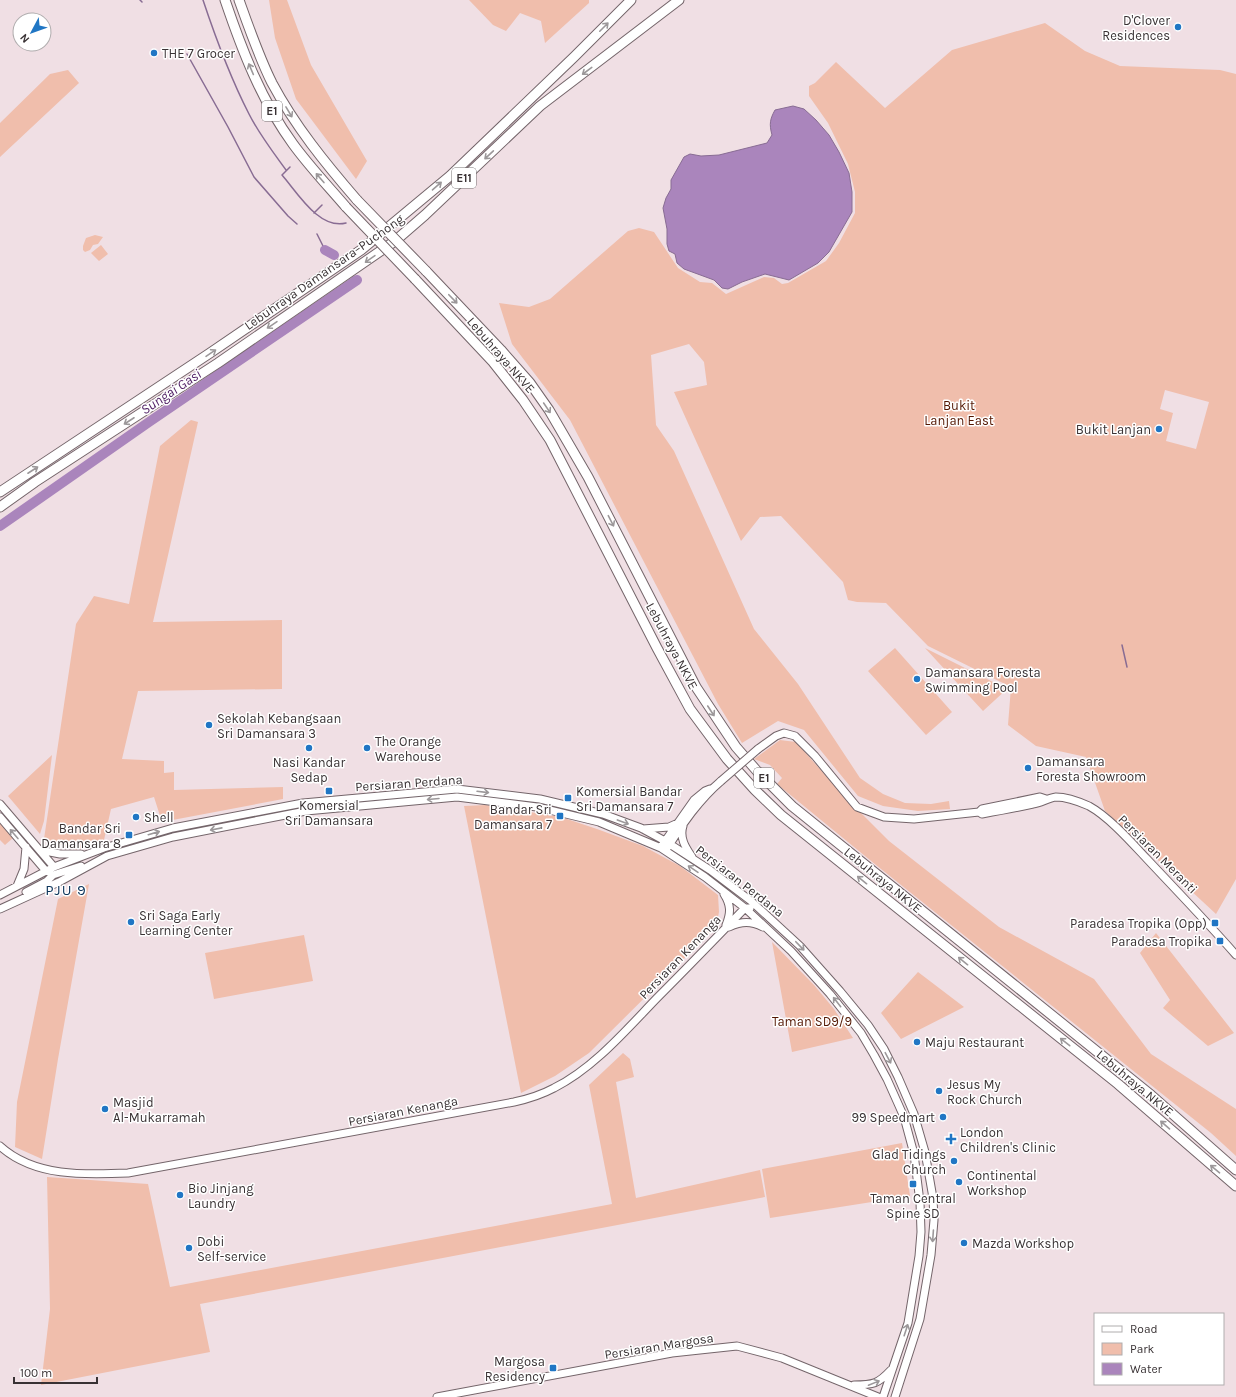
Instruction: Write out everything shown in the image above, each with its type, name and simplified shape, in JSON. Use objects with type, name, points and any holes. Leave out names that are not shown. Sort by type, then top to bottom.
[{"type":"highway","name":"Lebuhraya NKVE","points":[[225,0],[240,44],[254,76],[278,122],[303,158],[346,207],[493,362],[523,400],[550,440],[690,709],[727,759],[755,790],[793,824],[1118,1084],[1236,1186]]},
{"type":"highway","name":"Lebuhraya NKVE","points":[[240,0],[268,72],[291,115],[307,139],[357,200],[501,350],[530,383],[549,410],[588,477],[696,687],[736,747],[792,806],[1151,1095],[1236,1170]]},
{"type":"highway","name":"Lebuhraya Damansara–Puchong","points":[[0,492],[210,353],[361,250],[450,176],[631,0]]},
{"type":"highway","name":"Lebuhraya Damansara–Puchong","points":[[0,507],[35,482],[218,362],[395,241],[425,215],[540,106],[679,0]]},
{"type":"main road","name":"Persiaran Meranti","points":[[663,849],[681,823],[712,788],[758,749],[776,736],[784,734],[795,736],[815,756],[857,807],[884,817],[914,819],[979,812],[982,814],[1032,805],[1040,803],[1046,799],[1056,797],[1088,805],[1126,838],[1197,910],[1236,955]]},
{"type":"main road","name":"Persiaran Perdana","points":[[54,871],[90,853],[173,828],[302,803],[457,789],[540,799],[603,814],[641,828],[667,842],[710,870],[764,913],[800,946],[840,990],[868,1025],[884,1049],[914,1114],[927,1162],[934,1220],[931,1256],[921,1312],[894,1397]]},
{"type":"main road","name":"Persiaran Perdana","points":[[0,908],[59,882],[107,856],[173,837],[306,811],[457,797],[537,807],[599,822],[663,849],[720,888],[745,908],[791,951],[830,994],[861,1033],[887,1079],[904,1117],[914,1154],[920,1202],[921,1232],[919,1256],[908,1323],[883,1397]]},
{"type":"main road","name":"Persiaran Meranti","points":[[979,812],[982,809],[1040,797],[1046,799]]},
{"type":"main road","points":[[1002,811],[1017,802],[1021,804],[1029,803],[1032,805]]},
{"type":"main road","points":[[0,804],[40,850],[54,871]]},
{"type":"main road","points":[[254,821],[269,814],[285,810],[291,806],[298,808],[320,806],[337,808]]},
{"type":"main road","points":[[0,817],[46,871]]},
{"type":"main road","points":[[641,828],[665,828],[681,823],[683,841],[694,860]]},
{"type":"main road","points":[[17,886],[24,869],[26,847]]},
{"type":"main road","points":[[40,850],[65,854],[90,853]]},
{"type":"main road","points":[[0,895],[46,871],[54,871],[107,856]]},
{"type":"main road","points":[[0,908],[20,894],[47,881],[54,871]]},
{"type":"main road","points":[[720,888],[729,902],[730,909],[730,916],[725,929]]},
{"type":"main road","points":[[738,891],[745,903],[745,908],[751,908],[764,913]]},
{"type":"main road","name":"Persiaran Kenanga","points":[[0,1146],[8,1154],[42,1169],[89,1175],[128,1173],[206,1160],[532,1098],[572,1078],[588,1066],[618,1038],[745,908]]},
{"type":"main road","points":[[725,929],[737,923],[743,922],[750,922],[767,928]]},
{"type":"main road","points":[[904,1117],[914,1114]]},
{"type":"main road","name":"Persiaran Margosa","points":[[437,1397],[672,1354],[737,1346],[782,1358],[878,1397]]},
{"type":"main road","points":[[850,1386],[878,1383],[893,1367]]},
{"type":"main road","points":[[887,1397],[902,1373]]},
{"type":"main road","points":[[850,1386],[861,1397]]},
{"type":"green space","points":[[269,0],[287,0],[311,65],[367,161],[356,179],[296,99],[275,38]]},
{"type":"green space","points":[[469,0],[589,0],[589,3],[545,43],[541,21],[520,13],[506,31],[493,25]]},
{"type":"green space","name":"Bukit Lanjan East","points":[[1045,23],[1085,51],[1120,66],[1220,70],[1236,74],[1236,879],[1216,914],[1105,811],[1086,757],[1036,746],[1008,725],[1011,687],[928,646],[886,603],[857,602],[848,600],[843,582],[781,516],[760,517],[741,541],[674,392],[707,385],[704,362],[689,344],[651,355],[656,425],[674,451],[754,629],[798,684],[860,778],[883,794],[905,803],[931,804],[949,801],[950,809],[918,811],[883,806],[858,796],[804,730],[778,721],[742,743],[718,704],[570,420],[512,344],[499,303],[529,307],[550,299],[628,231],[639,228],[654,232],[678,268],[700,282],[712,283],[726,294],[764,277],[774,278],[782,284],[788,283],[826,261],[839,243],[855,213],[855,192],[848,164],[828,123],[809,96],[809,86],[815,83],[836,62],[885,108],[952,50]],"holes":[[[1165,390],[1209,402],[1196,449],[1166,441],[1173,413],[1160,409]]]},
{"type":"green space","points":[[68,70],[79,83],[0,157],[0,123],[50,74]]},
{"type":"green space","points":[[95,235],[103,237],[98,244],[93,245],[90,250],[85,252],[83,250],[83,246],[86,238]]},
{"type":"green space","points":[[101,245],[108,254],[99,261],[91,253]]},
{"type":"green space","points":[[191,420],[198,422],[153,622],[282,620],[282,689],[138,691],[122,759],[164,761],[164,773],[174,772],[174,790],[283,787],[283,799],[162,822],[154,797],[111,809],[104,840],[76,850],[44,839],[76,624],[94,596],[129,604],[160,446]]},
{"type":"green space","points":[[895,648],[952,712],[926,735],[868,671]]},
{"type":"green space","points":[[925,648],[1007,689],[983,711]]},
{"type":"green space","points":[[780,740],[796,742],[842,794],[889,841],[999,927],[1094,979],[1151,1054],[1236,1109],[1236,1156],[1211,1133],[777,784],[782,778],[770,765],[754,759]]},
{"type":"green space","points":[[52,755],[44,821],[40,834],[8,796]]},
{"type":"green space","points":[[486,805],[561,817],[643,846],[680,866],[718,895],[719,912],[716,927],[589,1053],[555,1076],[521,1093],[464,806]]},
{"type":"green space","points":[[0,823],[13,838],[5,845],[0,840]]},
{"type":"green space","points":[[89,884],[42,1159],[15,1147],[17,1102],[58,899]]},
{"type":"green space","points":[[1156,933],[1234,1033],[1208,1046],[1163,1008],[1170,1000],[1140,953]]},
{"type":"green space","points":[[304,935],[313,981],[214,999],[205,953]]},
{"type":"green space","name":"Taman SD9/9","points":[[772,942],[814,985],[834,1009],[853,1038],[792,1052]]},
{"type":"green space","points":[[918,972],[964,1007],[901,1039],[881,1013]]},
{"type":"green space","points":[[623,1053],[630,1059],[634,1077],[616,1082],[636,1198],[760,1170],[765,1197],[200,1304],[210,1352],[41,1385],[50,1309],[47,1177],[148,1184],[170,1287],[612,1204],[589,1085]]},
{"type":"green space","points":[[902,1143],[910,1196],[770,1218],[762,1169]]},
{"type":"water","points":[[793,106],[804,109],[829,135],[849,173],[852,192],[852,212],[829,252],[818,263],[789,280],[765,274],[742,282],[728,289],[722,288],[714,280],[684,269],[677,263],[675,254],[669,251],[663,208],[671,189],[671,180],[684,157],[690,154],[701,156],[719,155],[767,143],[772,135],[770,122],[775,110]]},
{"type":"waterway","points":[[203,0],[224,58],[242,100],[257,129],[286,170]]},
{"type":"waterway","name":"Sungai Gasi","points":[[187,54],[254,177],[288,216],[297,224]]},
{"type":"waterway","points":[[290,167],[282,175],[302,200],[327,221],[336,224],[346,223]]},
{"type":"waterway","points":[[314,213],[322,205]]},
{"type":"waterway","name":"Sungai Gasi","points":[[317,234],[325,250]]},
{"type":"waterway","name":"Sungai Gasi","points":[[325,250],[334,255]]},
{"type":"waterway","name":"Sungai Gasi","points":[[0,526],[357,280]]},
{"type":"waterway","points":[[1122,645],[1127,667]]},
{"type":"place","name":"D'Clover Residences","points":[[1178,27]]},
{"type":"place","name":"THE 7 Grocer","points":[[154,53]]},
{"type":"place","name":"Bukit Lanjan","points":[[1159,429]]},
{"type":"place","name":"Damansara Foresta Swimming Pool","points":[[917,679]]},
{"type":"place","name":"Sekolah Kebangsaan Sri Damansara 3","points":[[209,725]]},
{"type":"place","name":"Nasi Kandar Sedap","points":[[309,748]]},
{"type":"place","name":"The Orange Warehouse","points":[[367,748]]},
{"type":"place","name":"Damansara Foresta Showroom","points":[[1028,768]]},
{"type":"place","name":"Komersial Sri Damansara","points":[[329,791]]},
{"type":"place","name":"Komersial Bandar Sri Damansara 7","points":[[568,798]]},
{"type":"place","name":"Bandar Sri Damansara 7","points":[[560,816]]},
{"type":"place","name":"Shell","points":[[136,817]]},
{"type":"place","name":"Bandar Sri Damansara 8","points":[[129,835]]},
{"type":"place","name":"Sri Saga Early Learning Center","points":[[131,922]]},
{"type":"place","name":"Paradesa Tropika (Opp)","points":[[1215,923]]},
{"type":"place","name":"Paradesa Tropika","points":[[1220,941]]},
{"type":"place","name":"Maju Restaurant","points":[[917,1042]]},
{"type":"place","name":"Jesus My Rock Church","points":[[939,1091]]},
{"type":"place","name":"Masjid Al-Mukarramah","points":[[105,1109]]},
{"type":"place","name":"99 Speedmart","points":[[943,1117]]},
{"type":"place","name":"London Children's Clinic","points":[[951,1139]]},
{"type":"place","name":"Glad Tidings Church","points":[[954,1161]]},
{"type":"place","name":"Continental Workshop","points":[[959,1182]]},
{"type":"place","name":"Taman Central Spine SD","points":[[913,1184]]},
{"type":"place","name":"Bio Jinjang Laundry","points":[[180,1195]]},
{"type":"place","name":"Mazda Workshop","points":[[964,1243]]},
{"type":"place","name":"Dobi Self-service","points":[[189,1248]]},
{"type":"place","name":"Margosa Residency","points":[[553,1368]]},
{"type":"district","name":"PJU 9","points":[[66,890]]}]
